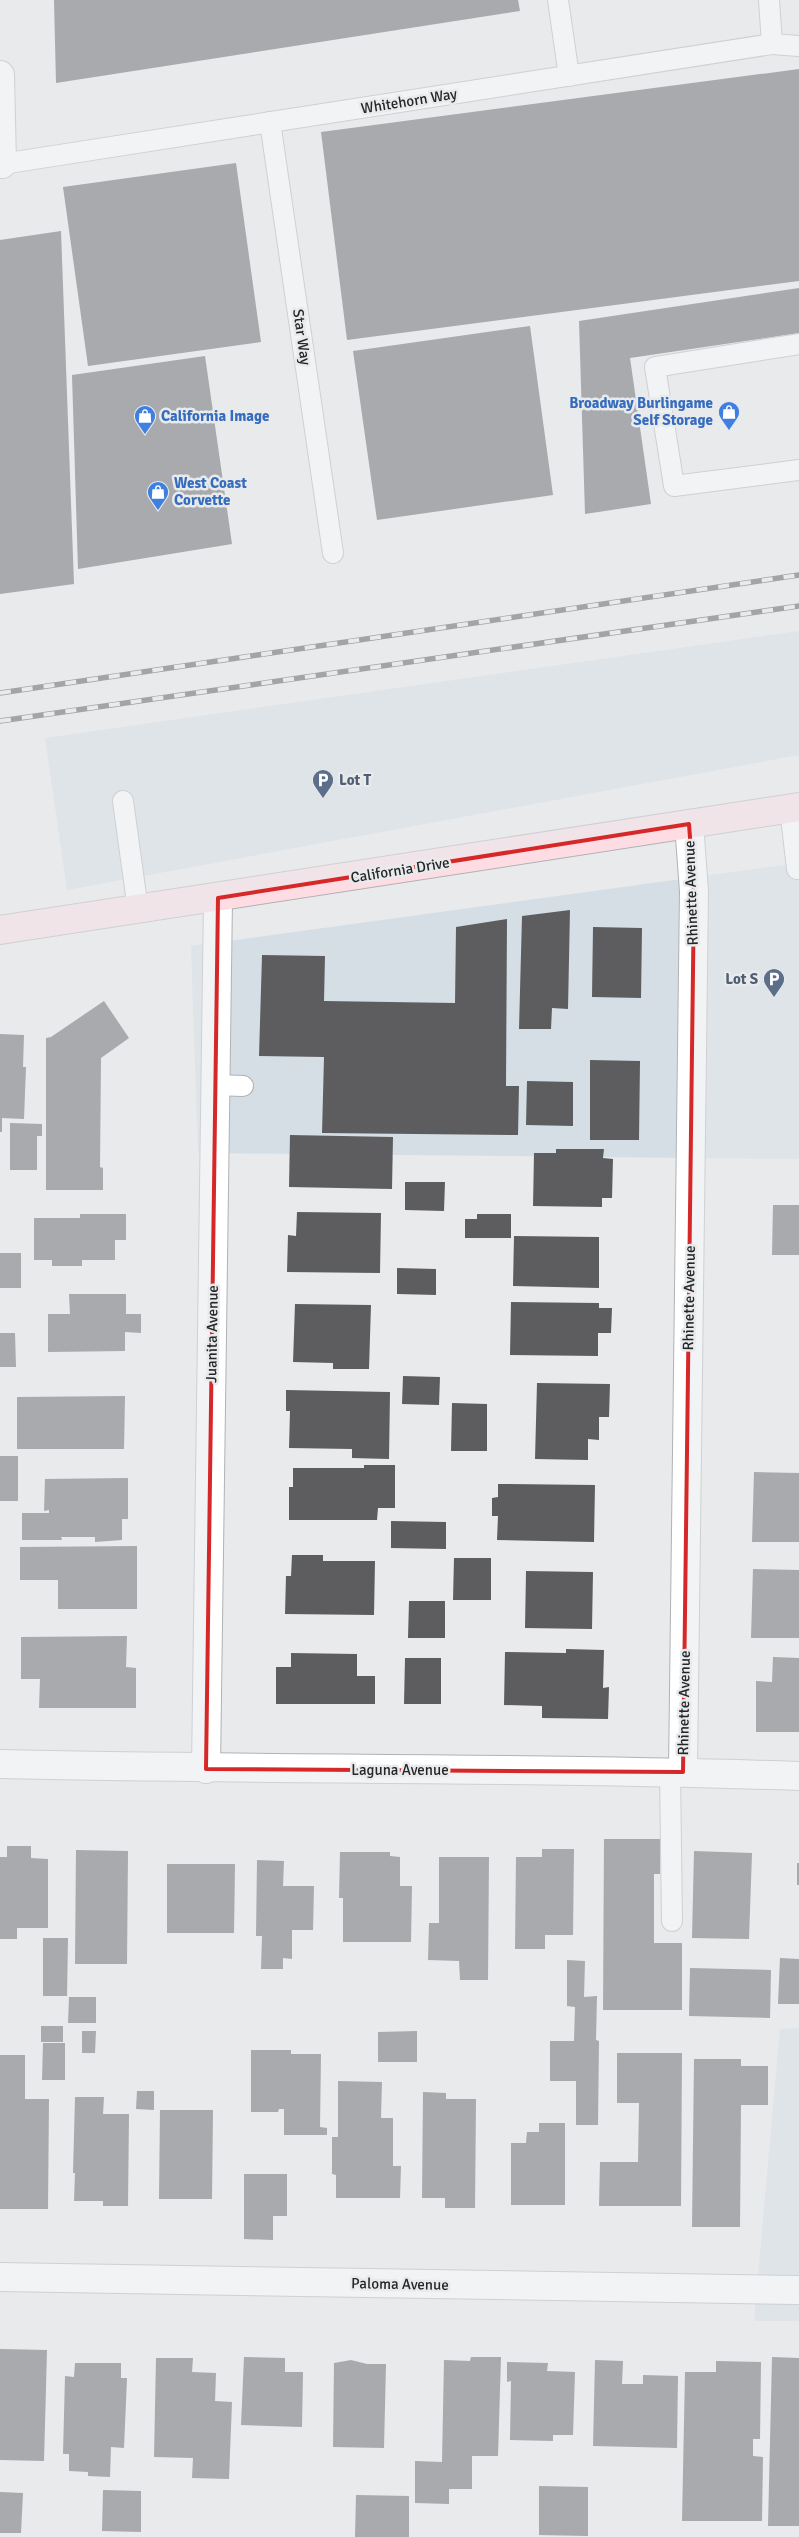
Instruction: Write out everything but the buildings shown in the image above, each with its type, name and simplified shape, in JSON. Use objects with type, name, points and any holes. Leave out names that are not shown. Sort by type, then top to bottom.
[{"type":"street","points":[[0,75],[1,164]]},
{"type":"street","name":"California Drive","points":[[0,930],[795,808]]},
{"type":"street","name":"Rhinette Avenue","points":[[676,1772],[694,891],[689,824]]},
{"type":"street","name":"Juanita Avenue","points":[[206,1769],[218,898]]},
{"type":"street","name":"Laguna Avenue","points":[[0,1764],[206,1769],[676,1772],[799,1776]]},
{"type":"street","name":"Paloma Avenue","points":[[0,2277],[799,2290]]},
{"type":"lane","points":[[558,0],[569,76]]},
{"type":"lane","points":[[769,0],[772,44]]},
{"type":"lane","name":"Whitehorn Way","points":[[1,164],[772,44],[799,46]]},
{"type":"lane","name":"Star Way","points":[[270,122],[333,553]]},
{"type":"lane","points":[[799,344],[655,367],[674,486],[799,470]]},
{"type":"lane","points":[[124,801],[138,910]]},
{"type":"lane","points":[[795,808],[797,869]]},
{"type":"lane","points":[[215,1085],[244,1086]]},
{"type":"lane","points":[[672,1921],[676,1772]]},
{"type":"highlighted area","points":[[689,824],[694,891],[683,1772],[206,1769],[218,898]]},
{"type":"shaded area","name":"Lot T","points":[[799,631],[799,755],[67,890],[45,738]]},
{"type":"shaded area","points":[[799,863],[799,1159],[198,1153],[191,946]]},
{"type":"shaded area","points":[[799,2028],[799,2321],[754,2321],[780,2029]]},
{"type":"railway","points":[[0,693],[799,575]]},
{"type":"railway","points":[[0,721],[799,606]]},
{"type":"place","name":"Broadway Burlingame Self Storage","points":[[729,431]]},
{"type":"place","name":"California Image","points":[[145,435]]},
{"type":"place","name":"West Coast Corvette","points":[[158,511]]},
{"type":"place","name":"Lot T","points":[[323,799]]},
{"type":"place","name":"Lot S","points":[[774,998]]}]
